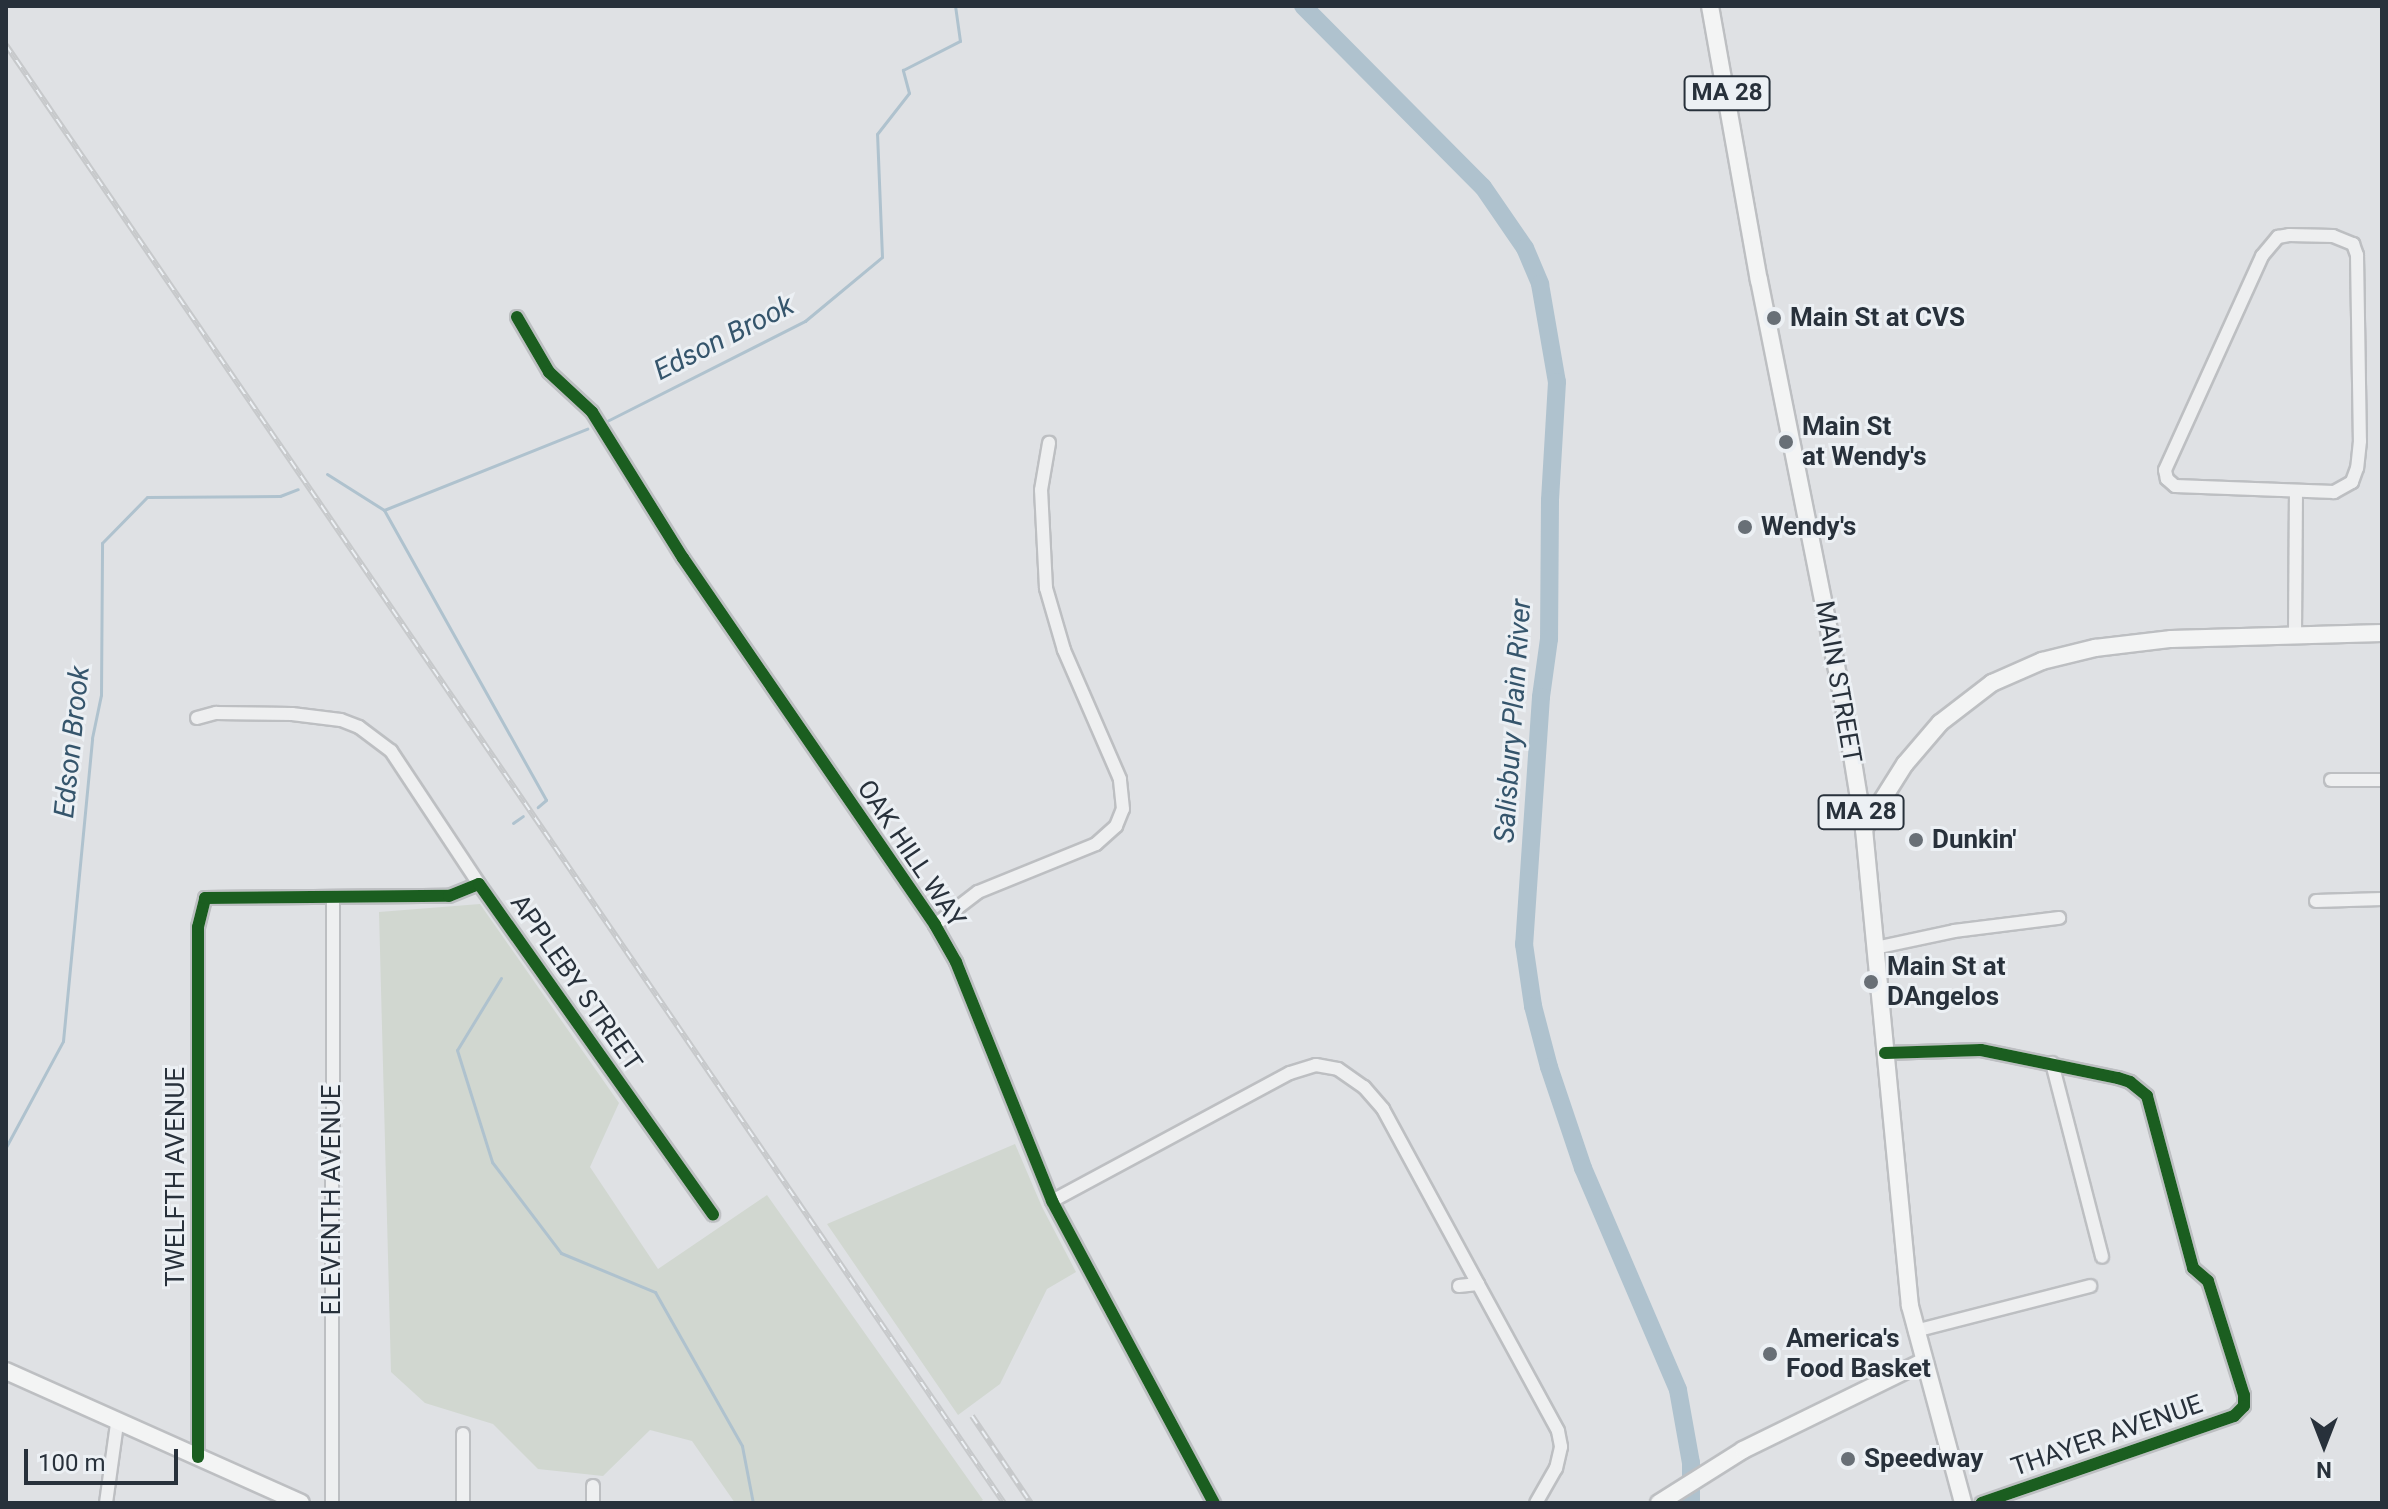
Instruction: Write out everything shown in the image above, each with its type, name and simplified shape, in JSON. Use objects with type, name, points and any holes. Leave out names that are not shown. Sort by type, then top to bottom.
[{"type":"main road","name":"MAIN STREET","points":[[1710,6],[1864,829],[1903,1254],[1915,1331],[1963,1503]]},
{"type":"main road","points":[[1864,829],[1925,738],[1957,707],[2010,673],[2042,661],[2131,643],[2221,635],[2382,633]]},
{"type":"main road","points":[[1859,798],[1878,796],[1889,788]]},
{"type":"main road","points":[[1662,1500],[1715,1465],[1923,1362]]},
{"type":"main road","points":[[6,1371],[117,1424],[301,1503]]},
{"type":"street","points":[[2289,235],[2333,236],[2353,244],[2357,255],[2357,468],[2352,482],[2343,489],[2296,492],[2175,486],[2167,479],[2165,470],[2270,244],[2278,237],[2289,235]]},
{"type":"street","name":"OAK HILL WAY","points":[[517,317],[549,372],[592,412],[683,558],[935,925],[956,962],[1052,1201],[1214,1503]]},
{"type":"street","name":"OAK HILL WAY","points":[[935,925],[978,892],[1096,844],[1116,826],[1123,809],[1120,779],[1064,650],[1046,588],[1041,490],[1049,443]]},
{"type":"street","points":[[2295,633],[2296,492]]},
{"type":"street","points":[[197,718],[216,713],[292,714],[341,720],[359,727],[391,751],[479,884]]},
{"type":"street","points":[[2331,780],[2382,780]]},
{"type":"street","name":"APPLEBY STREET","points":[[205,898],[449,896],[479,884],[713,1215]]},
{"type":"street","name":"ELEVENTH AVENUE","points":[[332,1503],[333,897]]},
{"type":"street","name":"TWELFTH AVENUE","points":[[198,1457],[198,927],[205,898]]},
{"type":"street","points":[[2316,901],[2382,899]]},
{"type":"street","points":[[1875,948],[1954,931],[2059,918]]},
{"type":"street","points":[[1885,1053],[1981,1050],[2052,1063],[2102,1257]]},
{"type":"street","name":"THAYER AVENUE","points":[[1982,1503],[2225,1419],[2244,1406],[2244,1395],[2208,1281],[2193,1268],[2147,1096],[2130,1082],[2052,1063]]},
{"type":"street","points":[[1052,1201],[1290,1073],[1316,1065],[1338,1069],[1364,1087],[1383,1109],[1558,1431],[1561,1447],[1556,1468],[1536,1503]]},
{"type":"street","points":[[1459,1286],[1478,1284]]},
{"type":"street","points":[[1915,1331],[2090,1286]]},
{"type":"street","points":[[106,1503],[117,1424]]},
{"type":"street","points":[[463,1434],[463,1503]]},
{"type":"street","points":[[593,1486],[593,1503]]},
{"type":"shaded area","points":[[480,904],[619,1103],[590,1167],[658,1269],[767,1195],[983,1500],[978,1503],[735,1503],[692,1441],[650,1430],[603,1476],[538,1469],[493,1424],[425,1403],[391,1372],[379,912]]},
{"type":"shaded area","points":[[1015,1144],[1042,1207],[1076,1272],[1047,1289],[1000,1384],[958,1415],[827,1224]]},
{"type":"waterway","name":"Edson Brook","points":[[607,421],[805,321],[882,257],[877,134],[909,93],[903,70],[960,41],[955,6]]},
{"type":"waterway","name":"Salisbury Plain River","points":[[1303,6],[1483,187],[1525,248],[1540,284],[1557,382],[1550,500],[1549,639],[1541,697],[1524,944],[1533,1006],[1549,1067],[1583,1168],[1678,1390],[1691,1463],[1691,1503]]},
{"type":"waterway","name":"Edson Brook","points":[[327,474],[384,510],[587,429]]},
{"type":"waterway","name":"Edson Brook","points":[[6,1147],[63,1041],[92,738],[101,695],[102,543],[147,497],[280,496],[298,489]]},
{"type":"waterway","points":[[384,510],[546,800],[538,807]]},
{"type":"waterway","points":[[513,823],[523,816]]},
{"type":"waterway","points":[[501,978],[457,1050],[492,1162],[561,1253],[655,1292],[742,1446],[753,1503]]},
{"type":"railway","points":[[6,45],[1004,1503]]},
{"type":"railway","points":[[972,1416],[1031,1503]]},
{"type":"cycle path","points":[[517,317],[549,372],[592,412],[683,558],[935,925],[956,962],[1052,1201],[1214,1503]]},
{"type":"cycle path","points":[[198,1457],[198,927],[205,898],[449,896],[479,884],[713,1215]]},
{"type":"cycle path","points":[[1885,1053],[1981,1050],[2118,1078],[2130,1082],[2147,1096],[2193,1268],[2208,1281],[2244,1395],[2244,1406],[2234,1416],[1982,1503]]},
{"type":"place","name":"Main St at CVS","points":[[1774,318]]},
{"type":"place","name":"Main St at Wendy's","points":[[1786,442]]},
{"type":"place","name":"Wendy's","points":[[1745,527]]},
{"type":"place","name":"Dunkin'","points":[[1916,840]]},
{"type":"place","name":"Main St at DAngelos","points":[[1871,982]]},
{"type":"place","name":"America's Food Basket","points":[[1770,1354]]},
{"type":"place","name":"Speedway","points":[[1848,1459]]}]
